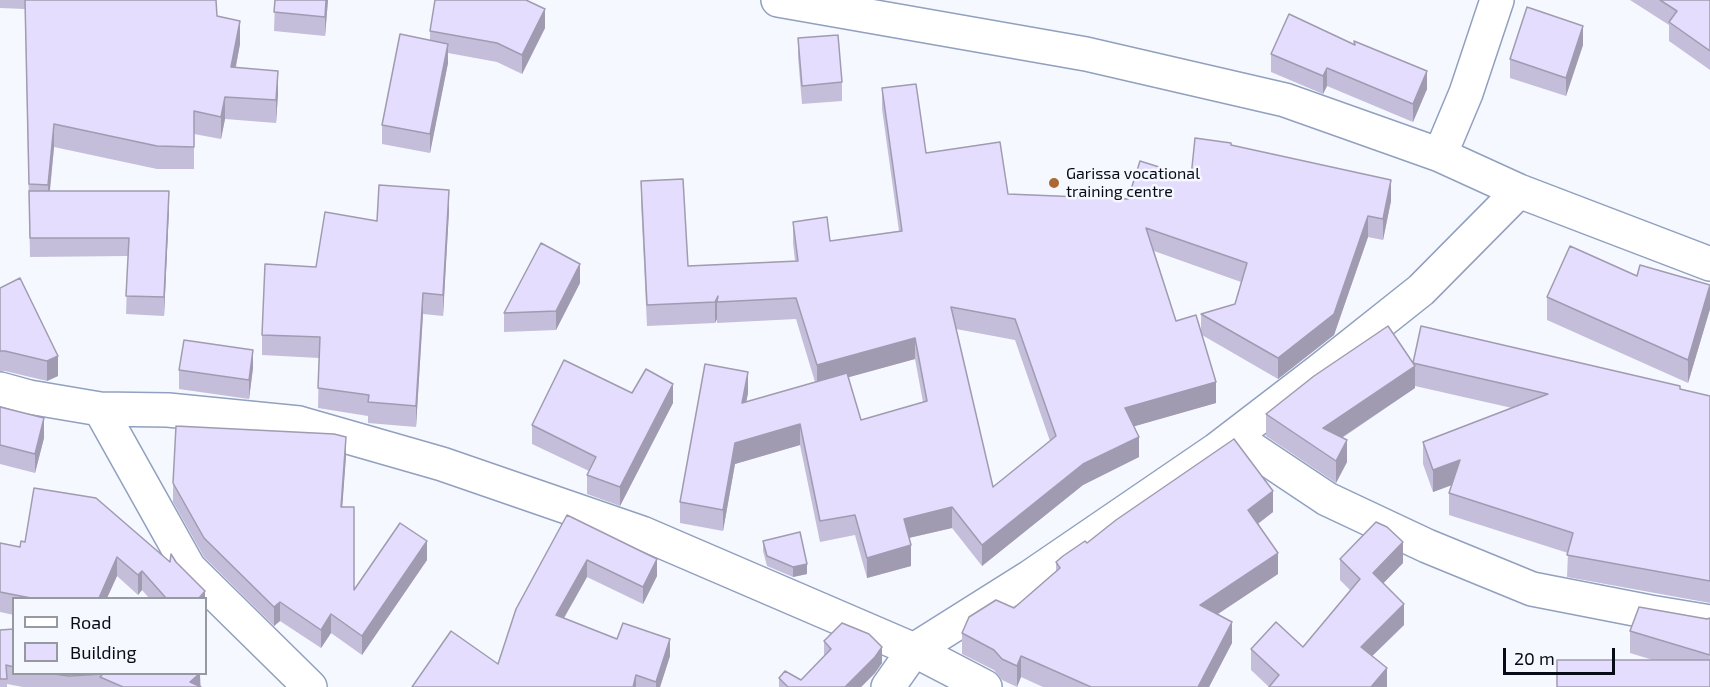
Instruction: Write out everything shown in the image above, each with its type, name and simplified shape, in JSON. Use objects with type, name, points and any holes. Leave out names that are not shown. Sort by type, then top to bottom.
[{"type":"street","points":[[778,0],[1086,54],[1285,100],[1440,155],[1519,191],[1710,264]]},
{"type":"street","points":[[1440,155],[1466,93],[1497,0]]},
{"type":"street","points":[[888,687],[914,650],[1030,577],[1234,437],[1421,291],[1519,191]]},
{"type":"street","points":[[0,389],[29,397],[100,410],[168,410],[299,423],[442,464],[642,533],[914,650],[985,687]]},
{"type":"street","points":[[100,410],[189,568],[310,687]]},
{"type":"street","points":[[1234,437],[1327,499],[1427,546],[1532,589],[1710,622]]},
{"type":"building","points":[[25,0],[216,0],[217,16],[240,21],[231,67],[278,71],[276,100],[225,97],[221,117],[194,111],[194,147],[157,146],[54,124],[48,185],[29,184]]},
{"type":"building","points":[[275,0],[326,0],[325,17],[274,12]]},
{"type":"building","points":[[435,0],[526,0],[545,9],[522,55],[497,43],[430,31]]},
{"type":"building","points":[[1660,0],[1710,0],[1710,51],[1669,22],[1677,11]]},
{"type":"building","points":[[1527,7],[1583,26],[1566,78],[1510,59]]},
{"type":"building","points":[[1289,14],[1355,45],[1354,41],[1427,71],[1413,104],[1327,68],[1323,76],[1271,54]]},
{"type":"building","points":[[400,34],[448,44],[430,134],[382,125]]},
{"type":"building","points":[[838,35],[842,82],[802,86],[798,38]]},
{"type":"building","points":[[916,84],[926,153],[1000,142],[1008,194],[1128,199],[1140,161],[1191,177],[1195,138],[1231,143],[1231,145],[1391,180],[1383,219],[1368,216],[1334,314],[1278,358],[1201,314],[1235,304],[1247,263],[1146,228],[1176,321],[1196,315],[1216,382],[1125,408],[1139,437],[1083,464],[982,545],[952,507],[904,519],[911,545],[867,558],[855,515],[820,521],[800,424],[735,443],[723,510],[680,502],[705,364],[748,372],[742,403],[847,373],[861,420],[927,401],[915,338],[817,365],[796,298],[717,302],[718,296],[715,302],[647,305],[641,181],[683,179],[688,266],[798,261],[793,222],[827,217],[830,241],[902,231],[882,88]],"holes":[[[951,307],[1015,319],[1056,436],[993,487]]]},
{"type":"building","points":[[379,185],[449,190],[443,295],[423,293],[416,406],[368,402],[369,395],[318,388],[320,337],[262,335],[265,264],[316,267],[325,212],[377,221]]},
{"type":"building","points":[[29,191],[169,191],[164,297],[126,296],[129,238],[30,238]]},
{"type":"building","points":[[541,243],[580,264],[556,311],[504,313]]},
{"type":"building","points":[[1570,246],[1637,276],[1640,265],[1710,285],[1688,360],[1547,297]]},
{"type":"building","points":[[20,278],[58,356],[47,361],[0,351],[0,288]]},
{"type":"building","points":[[1388,326],[1415,366],[1323,428],[1347,440],[1336,461],[1266,414],[1314,376]]},
{"type":"building","points":[[1421,326],[1680,386],[1680,389],[1710,396],[1710,581],[1567,555],[1573,533],[1449,493],[1460,460],[1433,470],[1423,442],[1548,394],[1413,363]]},
{"type":"building","points":[[184,340],[253,350],[249,380],[179,370]]},
{"type":"building","points":[[564,360],[632,393],[646,369],[673,384],[620,487],[587,475],[596,457],[532,425]]},
{"type":"building","points":[[0,407],[44,418],[35,454],[0,445]]},
{"type":"building","points":[[176,426],[334,434],[346,437],[341,507],[354,507],[354,590],[400,523],[427,541],[362,636],[331,614],[321,630],[280,602],[274,607],[204,538],[173,483]]},
{"type":"building","points":[[1234,439],[1273,491],[1248,510],[1278,553],[1200,605],[1232,622],[1198,687],[1091,687],[1021,656],[1017,666],[1002,659],[994,650],[962,633],[969,617],[996,600],[1014,608],[1060,568],[1056,562],[1063,556],[1085,541],[1087,543],[1116,520]]},
{"type":"building","points":[[34,488],[96,498],[170,562],[171,554],[205,591],[200,597],[165,597],[142,571],[138,575],[117,557],[99,597],[26,597],[0,592],[0,543],[20,547],[21,541],[25,542]]},
{"type":"building","points":[[567,515],[657,559],[643,587],[587,560],[556,615],[617,639],[623,623],[670,639],[656,682],[636,675],[633,687],[412,687],[451,631],[498,664],[516,609]]},
{"type":"building","points":[[1376,522],[1387,527],[1403,542],[1373,573],[1404,604],[1361,647],[1387,668],[1371,687],[1269,687],[1279,675],[1251,649],[1276,622],[1303,647],[1360,579],[1340,559]]},
{"type":"building","points":[[800,532],[807,564],[793,567],[767,556],[763,541]]},
{"type":"building","points":[[1639,607],[1710,618],[1710,655],[1630,631]]},
{"type":"building","points":[[842,623],[869,634],[882,647],[875,657],[845,687],[788,687],[779,678],[785,671],[801,680],[831,649],[824,641]]},
{"type":"building","points":[[12,629],[12,666],[6,665],[7,679],[0,679],[0,630]]},
{"type":"building","points":[[1557,660],[1710,660],[1710,687],[1557,687]]},
{"type":"building","points":[[102,675],[198,675],[190,682],[201,687],[123,687],[100,677]]},
{"type":"place","name":"Garissa vocational training centre","points":[[1054,183]]}]
